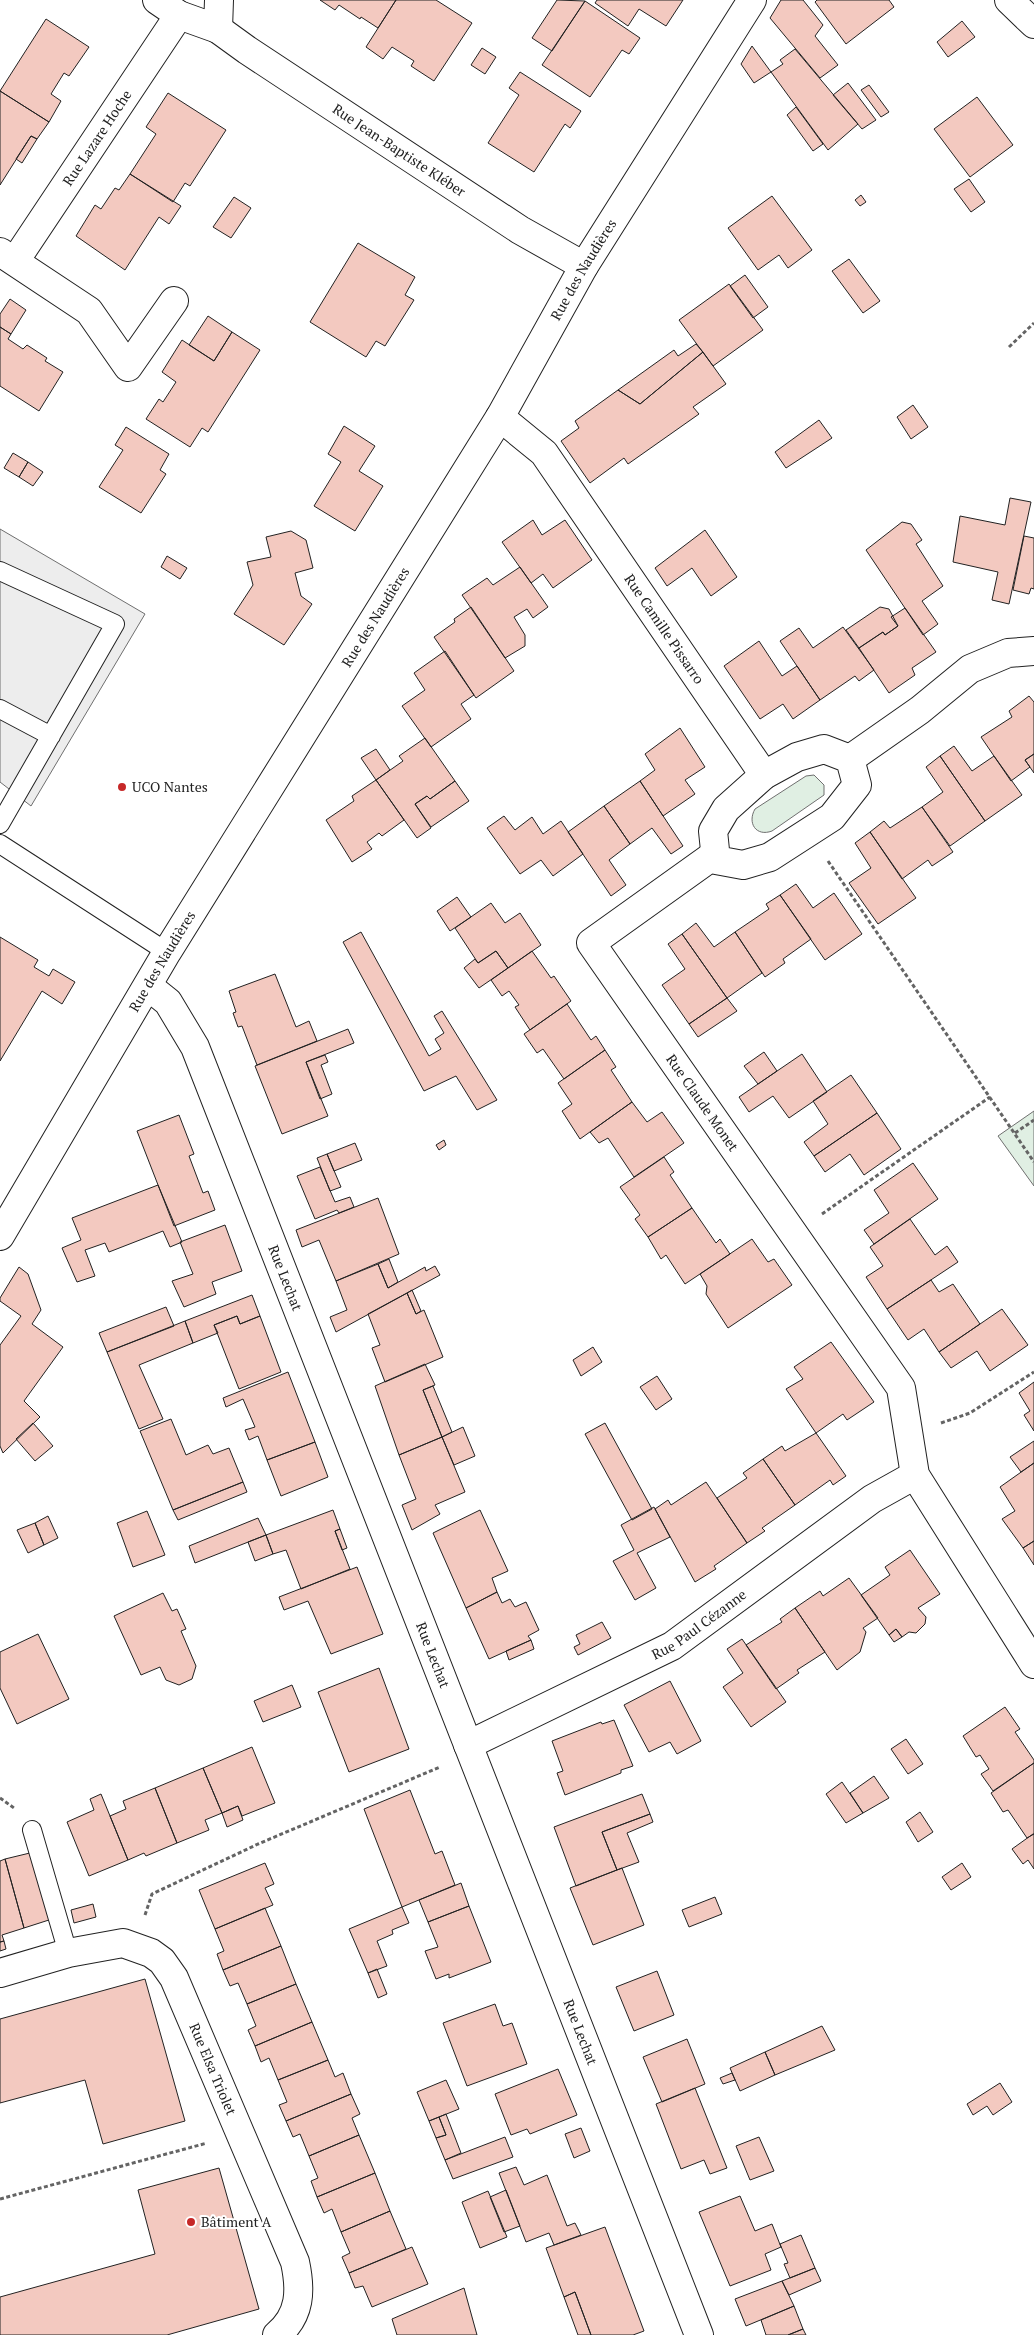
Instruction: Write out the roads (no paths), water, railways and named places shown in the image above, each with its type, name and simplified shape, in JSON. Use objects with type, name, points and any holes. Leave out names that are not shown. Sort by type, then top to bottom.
[{"type":"street","points":[[218,29],[219,0]]},
{"type":"street","name":"Rue des Naudières","points":[[0,1236],[167,952],[500,417],[584,266],[752,0]]},
{"type":"street","points":[[1010,0],[1034,24]]},
{"type":"street","name":"Rue Jean-Baptiste Kléber","points":[[168,8],[218,29],[246,50],[520,230],[584,266]]},
{"type":"street","name":"Rue Lazare Hoche","points":[[168,8],[8,256],[89,311],[128,367],[174,301]]},
{"type":"street","name":"Rue Camille Pissarro","points":[[500,417],[544,454],[764,774]]},
{"type":"street","points":[[850,759],[920,710],[970,669],[1008,653],[1034,651]]},
{"type":"street","points":[[824,749],[850,759],[857,785],[832,817],[809,834],[770,857],[743,865],[716,860],[713,831],[726,809],[764,774],[797,757],[824,749]]},
{"type":"street","name":"Rue Claude Monet","points":[[714,855],[591,943],[901,1388],[915,1475]]},
{"type":"street","name":"Rue Lechat","points":[[148,986],[168,1002],[195,1047],[699,2335]]},
{"type":"street","points":[[915,1475],[1034,1664]]},
{"type":"street","name":"Rue Paul Cézanne","points":[[469,1749],[672,1646],[872,1499],[915,1475]]},
{"type":"street","name":"Rue Elsa Triolet","points":[[0,1973],[68,1953],[123,1943],[151,1953],[162,1961],[174,1978],[295,2262],[300,2285],[294,2315],[277,2335]]},
{"type":"lane","points":[[0,571],[115,624],[0,824]]},
{"type":"lane","points":[[0,709],[51,736]]},
{"type":"lane","points":[[0,844],[167,952]]},
{"type":"lane","points":[[32,1830],[68,1953]]},
{"type":"place","name":"UCO Nantes","points":[[122,787]]},
{"type":"place","name":"Bâtiment A","points":[[191,2222]]}]
